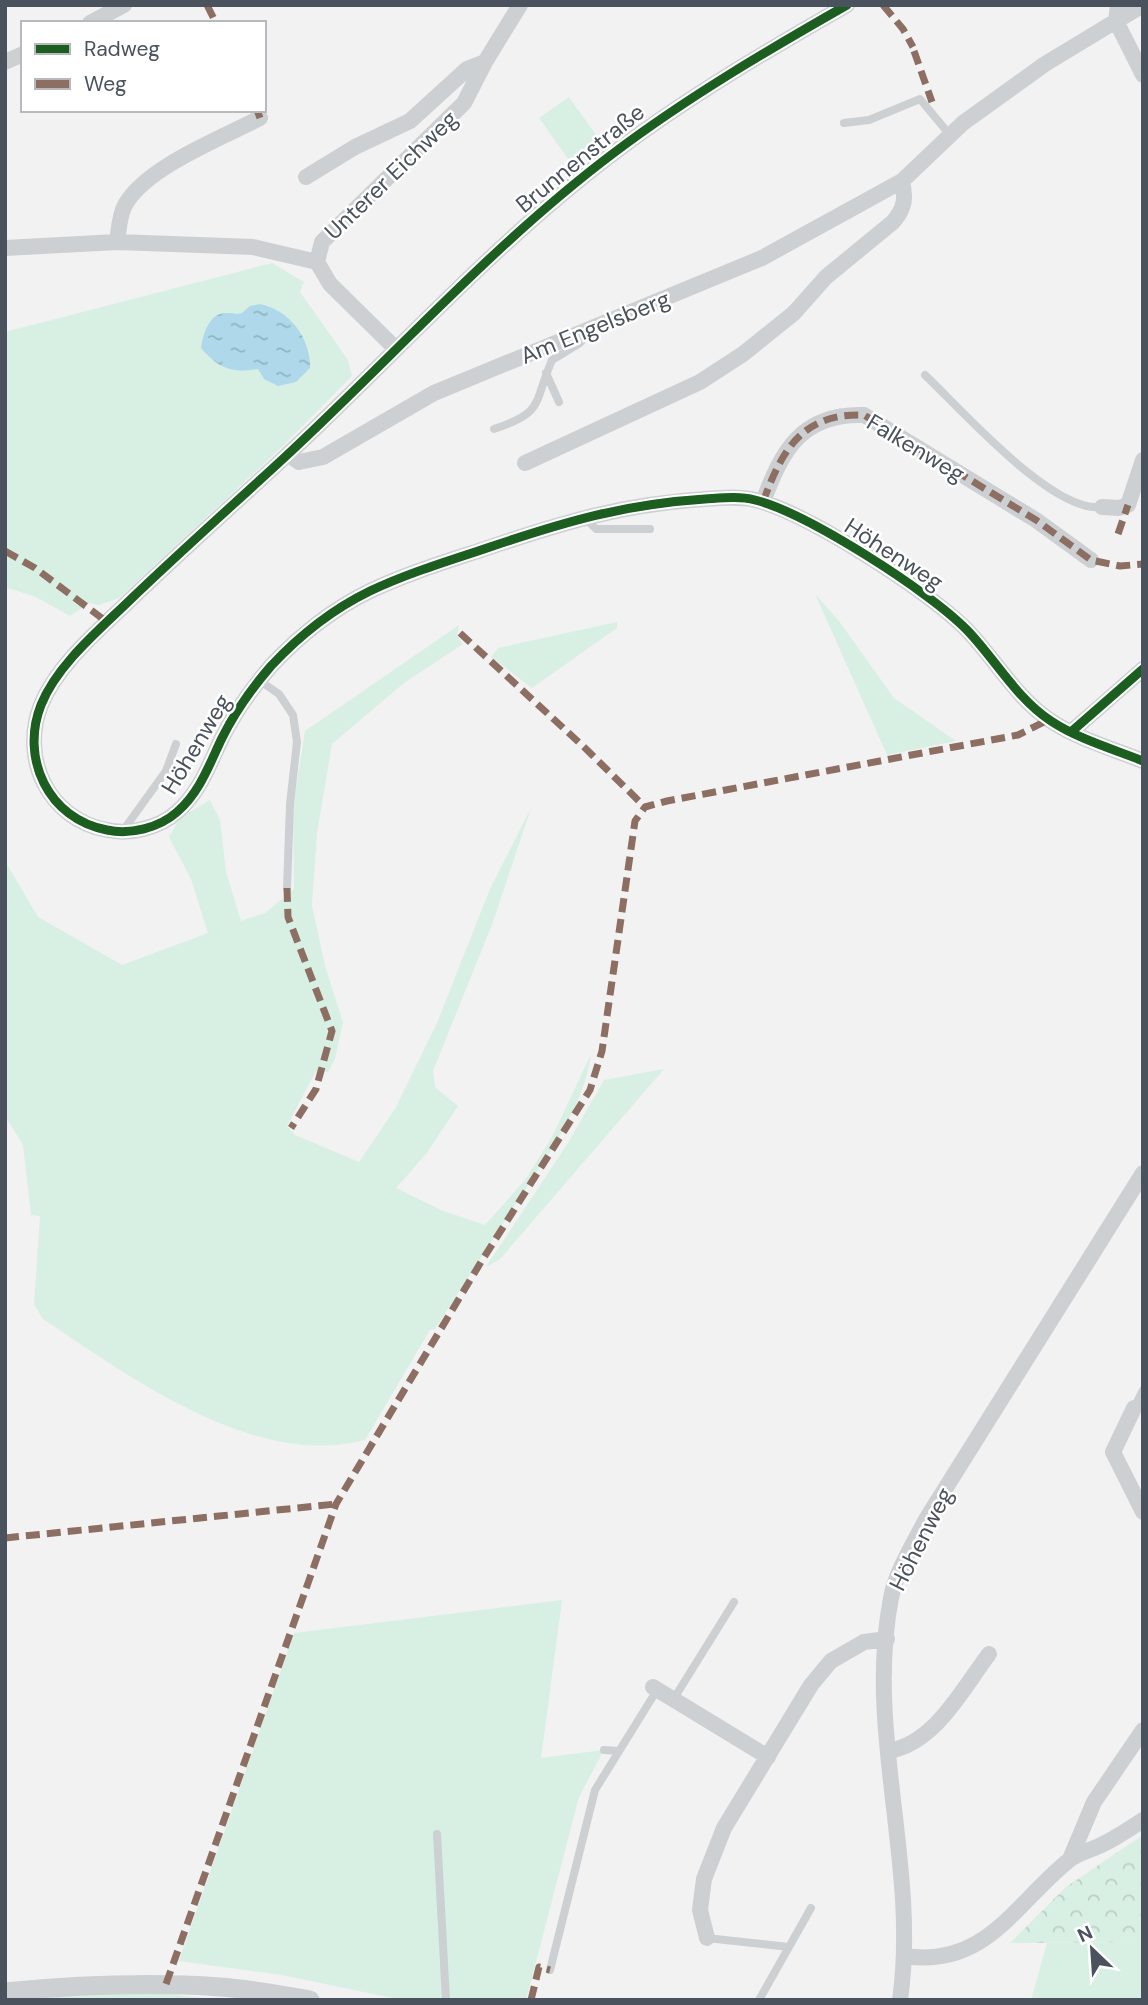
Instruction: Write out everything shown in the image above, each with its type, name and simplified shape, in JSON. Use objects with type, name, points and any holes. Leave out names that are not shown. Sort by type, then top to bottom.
[{"type":"street","points":[[94,21],[124,5]]},
{"type":"street","name":"Unterer Eichweg","points":[[395,348],[330,284],[317,262],[322,242],[464,103],[485,62],[520,5]]},
{"type":"street","name":"Brunnenstraße","points":[[395,348],[468,277],[608,157],[660,119],[847,5]]},
{"type":"street","name":"Am Engelsberg","points":[[288,454],[299,462],[323,457],[434,393],[762,258],[902,181],[950,135],[1045,64],[1117,13],[1143,5]]},
{"type":"street","points":[[1117,13],[1143,75]]},
{"type":"street","points":[[5,62],[21,55]]},
{"type":"street","name":"Unterer Eichweg","points":[[306,177],[355,147],[410,121],[467,69],[485,62]]},
{"type":"street","points":[[117,242],[125,205],[141,186],[179,161],[260,118]]},
{"type":"street","points":[[525,463],[700,382],[743,354],[794,313],[826,277],[893,222],[902,212],[905,197],[902,181]]},
{"type":"street","points":[[5,248],[117,242],[253,247],[317,262]]},
{"type":"street","name":"Höhenweg","points":[[395,348],[288,454],[107,622],[51,686],[40,706],[33,750],[36,767],[47,790],[79,819],[105,830],[122,832],[156,825],[180,810],[205,776],[225,733],[260,681],[319,622],[369,592],[420,571],[583,516],[659,502],[737,498],[763,502],[857,551],[962,625],[1048,720],[1143,761]]},
{"type":"street","name":"Falkenweg","points":[[763,502],[782,454],[798,436],[833,418],[864,415],[1036,520],[1091,560]]},
{"type":"street","points":[[1102,507],[1122,508],[1128,505],[1143,460]]},
{"type":"street","points":[[1071,732],[1143,669]]},
{"type":"street","name":"Höhenweg","points":[[900,2000],[905,1956],[900,1844],[884,1703],[891,1598],[897,1578],[925,1521],[1143,1173]]},
{"type":"street","points":[[1134,1408],[1113,1452],[1143,1512]]},
{"type":"street","points":[[707,1938],[700,1910],[704,1878],[724,1828],[811,1685],[831,1661],[864,1642],[887,1639]]},
{"type":"street","points":[[888,1751],[911,1744],[925,1734],[989,1654]]},
{"type":"street","points":[[655,1688],[768,1757]]},
{"type":"street","points":[[1070,1859],[1094,1802],[1143,1730]]},
{"type":"street","points":[[905,1956],[933,1960],[962,1952],[985,1941],[1070,1859],[1100,1846],[1143,1820]]},
{"type":"street","points":[[5,1992],[80,1984],[166,1984],[223,1987],[310,2000]]},
{"type":"lane","points":[[844,123],[869,120],[920,99],[950,135]]},
{"type":"lane","points":[[494,429],[525,418],[535,408],[552,360],[580,343],[593,327]]},
{"type":"lane","points":[[546,373],[559,402]]},
{"type":"lane","points":[[925,375],[1045,488],[1086,506],[1102,507]]},
{"type":"lane","points":[[583,516],[596,528],[650,529]]},
{"type":"lane","points":[[260,681],[279,694],[293,715],[297,741],[289,804],[286,888]]},
{"type":"lane","points":[[122,832],[166,771],[176,744]]},
{"type":"lane","points":[[1134,1408],[1143,1390]]},
{"type":"lane","points":[[673,1700],[734,1602]]},
{"type":"lane","points":[[550,1970],[595,1790],[655,1688]]},
{"type":"lane","points":[[604,1750],[619,1751]]},
{"type":"lane","points":[[437,1834],[446,2000]]},
{"type":"lane","points":[[759,2000],[811,1909]]},
{"type":"lane","points":[[707,1938],[789,1947]]},
{"type":"green space","points":[[569,97],[601,142],[571,163],[539,118]]},
{"type":"green space","points":[[272,263],[304,282],[300,292],[348,360],[352,376],[283,446],[119,598],[99,605],[89,603],[70,616],[36,597],[5,587],[5,332]],"holes":[[[260,304],[269,306],[293,324],[214,319],[228,312],[244,312]]]},
{"type":"green space","points":[[815,594],[839,621],[894,698],[956,741],[887,755]]},
{"type":"green space","points":[[617,622],[617,628],[532,688],[491,657],[498,648]]},
{"type":"green space","points":[[459,625],[457,636],[463,644],[404,683],[332,744],[317,833],[312,905],[325,966],[343,1022],[335,1059],[328,1072],[316,1071],[287,1126],[295,1135],[359,1162],[395,1109],[437,1023],[490,889],[531,808],[493,922],[433,1071],[435,1087],[458,1106],[426,1154],[396,1188],[441,1210],[485,1225],[525,1180],[552,1137],[591,1054],[587,1074],[572,1113],[551,1150],[435,1329],[430,1330],[365,1440],[323,1446],[280,1441],[237,1430],[154,1390],[43,1319],[34,1304],[40,1216],[31,1215],[23,1145],[5,1116],[5,861],[38,917],[122,965],[208,933],[191,879],[169,837],[180,818],[210,800],[220,820],[226,872],[241,921],[265,913],[294,889],[293,807],[305,731]]},
{"type":"green space","points":[[664,1069],[500,1259],[486,1267],[568,1143],[604,1080]]},
{"type":"green space","points":[[562,1600],[541,1758],[604,1750],[579,1797],[526,2000],[402,2000],[282,1975],[179,1961],[294,1633]]},
{"type":"green space","points":[[1143,1835],[1143,1942],[1010,1943],[1066,1887]]},
{"type":"green space","points":[[1143,1942],[1143,2000],[1031,2000],[1047,1943]]},
{"type":"green space","points":[[89,1993],[168,1994],[219,2000],[32,2000]]},
{"type":"water","points":[[260,304],[281,312],[297,327],[303,337],[310,368],[296,382],[278,386],[264,379],[258,369],[241,371],[226,368],[201,348],[205,331],[215,316],[242,313],[250,306]]},
{"type":"marked path","points":[[207,5],[215,21]]},
{"type":"marked path","points":[[883,5],[903,29],[913,47]]},
{"type":"marked path","points":[[914,51],[932,102]]},
{"type":"marked path","points":[[258,112],[260,118]]},
{"type":"marked path","points":[[763,502],[778,466],[797,438],[825,420],[864,415],[1036,520],[1091,560],[1120,566],[1143,564]]},
{"type":"marked path","points":[[1118,534],[1128,505]]},
{"type":"marked path","points":[[5,551],[35,568],[107,622]]},
{"type":"marked path","points":[[460,633],[645,807]]},
{"type":"marked path","points":[[166,1984],[336,1504],[481,1262],[590,1090],[602,1051],[635,821],[645,807],[667,801],[1018,735],[1048,720]]},
{"type":"marked path","points":[[287,888],[288,917],[332,1031],[316,1089],[291,1128]]},
{"type":"marked path","points":[[5,1538],[336,1504]]},
{"type":"marked path","points":[[531,2000],[539,1967],[550,1970]]},
{"type":"cycle path","points":[[847,5],[700,93],[615,152],[571,187],[487,261],[285,457],[92,636],[57,676],[41,705],[35,725],[34,745],[37,765],[44,783],[55,800],[86,824],[116,831],[135,831],[153,826],[170,818],[192,796],[232,719],[271,666],[317,624],[356,598],[428,568],[568,522],[648,505],[730,498],[755,500],[777,508],[805,520],[866,555],[925,595],[967,630],[1027,702],[1051,721],[1073,733],[1143,761]]},
{"type":"cycle path","points":[[1071,732],[1143,669]]}]
